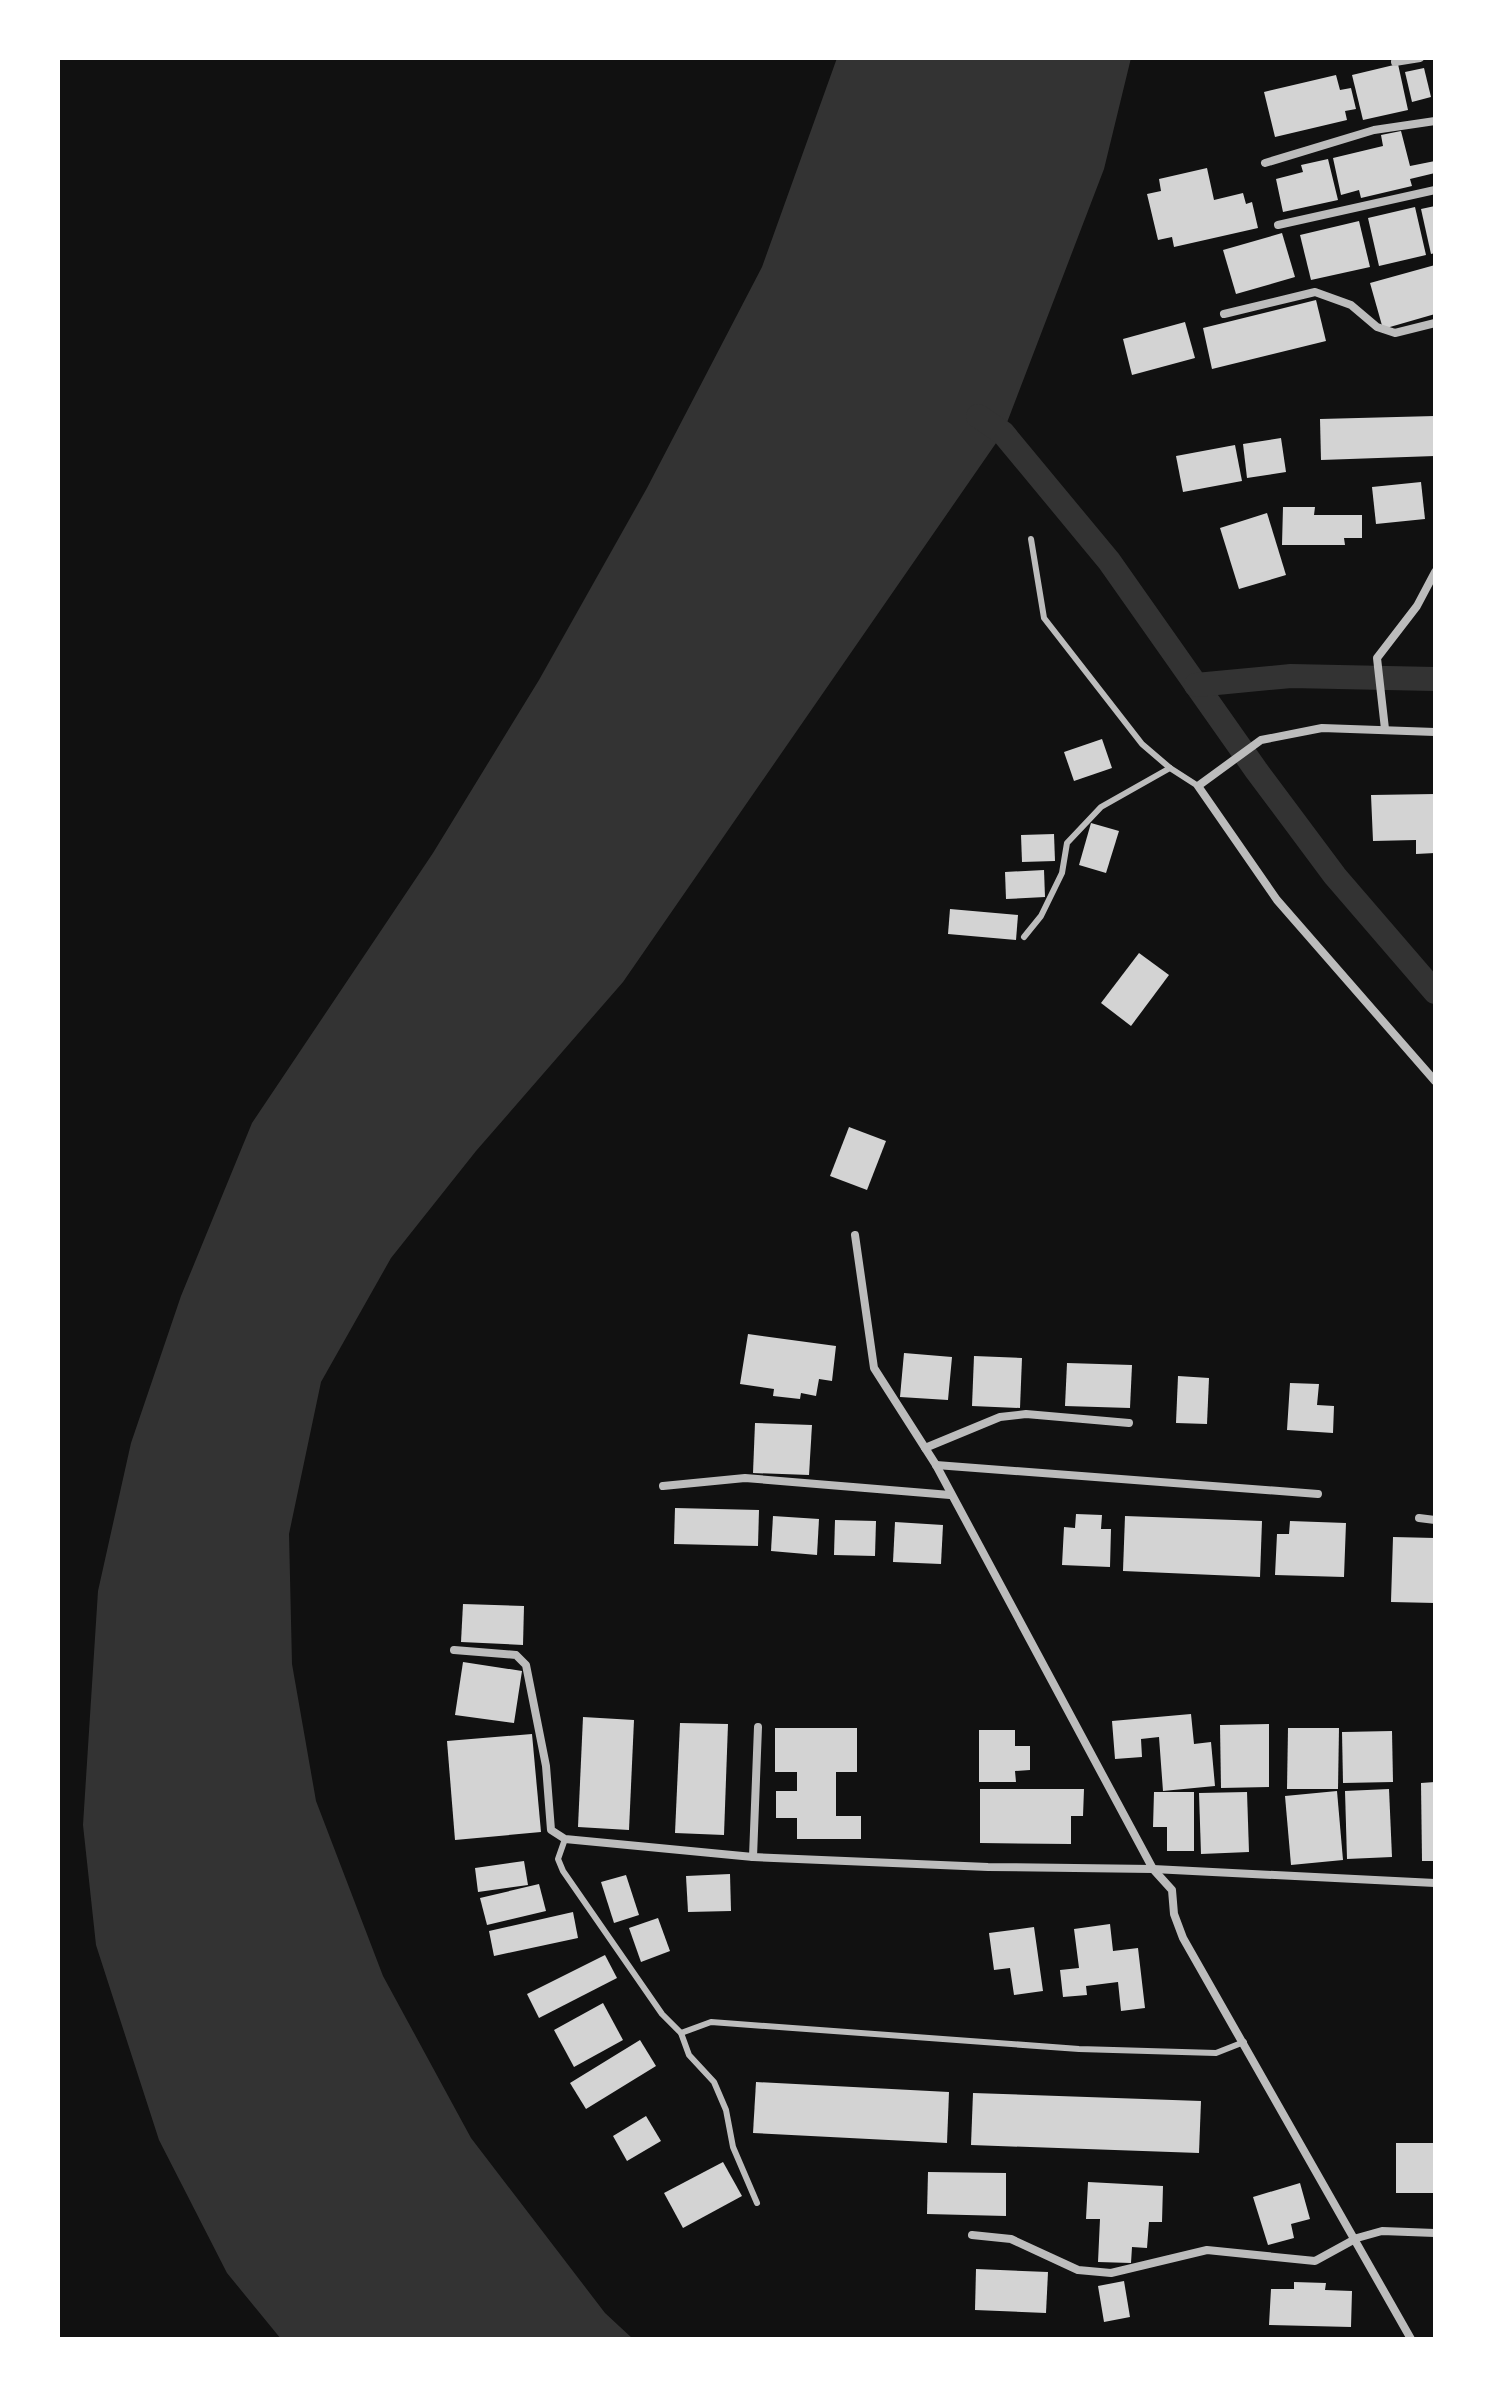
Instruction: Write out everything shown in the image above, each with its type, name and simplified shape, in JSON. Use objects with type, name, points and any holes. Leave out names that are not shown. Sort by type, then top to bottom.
[{"type":"street","points":[[1395,62],[1420,58]]},
{"type":"street","points":[[1265,163],[1374,130],[1435,121]]},
{"type":"street","points":[[1278,225],[1435,190]]},
{"type":"street","points":[[1224,314],[1315,292],[1351,305],[1377,327],[1395,333],[1435,323]]},
{"type":"street","points":[[1385,729],[1379,699],[1377,658],[1417,606],[1435,572]]},
{"type":"street","points":[[1435,732],[1322,728],[1261,740],[1229,760],[1198,786],[1277,900],[1435,1081]]},
{"type":"street","points":[[855,1235],[874,1368],[936,1465],[1153,1869],[1172,1890],[1174,1914],[1183,1938],[1357,2238],[1411,2339]]},
{"type":"street","points":[[925,1448],[1000,1417],[1026,1414],[1129,1423]]},
{"type":"street","points":[[936,1465],[1318,1494]]},
{"type":"street","points":[[663,1486],[745,1478],[950,1495]]},
{"type":"street","points":[[1419,1518],[1435,1520]]},
{"type":"street","points":[[454,1650],[516,1655],[526,1665],[546,1766],[551,1830],[565,1839],[753,1857],[988,1867],[1153,1869],[1435,1883]]},
{"type":"street","points":[[753,1857],[758,1727]]},
{"type":"street","points":[[972,2235],[1011,2239],[1078,2270],[1111,2273],[1207,2250],[1315,2261],[1357,2238],[1382,2231],[1435,2233]]},
{"type":"lane","points":[[1031,539],[1044,618],[1142,744],[1198,786]]},
{"type":"lane","points":[[1024,937],[1041,916],[1062,873],[1067,843],[1101,807],[1170,768]]},
{"type":"lane","points":[[565,1839],[558,1859],[563,1871],[662,2014],[681,2033],[689,2055],[714,2082],[726,2110],[733,2147],[757,2203]]},
{"type":"lane","points":[[681,2033],[711,2022],[1079,2049],[1216,2053],[1245,2042]]},
{"type":"shaded area","points":[[837,58],[1131,58],[1104,169],[1003,433],[623,982],[476,1151],[391,1258],[321,1382],[289,1534],[292,1664],[316,1801],[383,1976],[471,2138],[605,2313],[633,2339],[281,2339],[227,2273],[159,2140],[96,1945],[83,1825],[98,1591],[131,1443],[181,1296],[252,1123],[433,853],[539,680],[647,488],[762,267]]},
{"type":"building","points":[[1398,64],[1408,110],[1363,120],[1352,75]]},
{"type":"building","points":[[1424,68],[1431,97],[1412,102],[1405,72]]},
{"type":"building","points":[[1336,75],[1340,90],[1351,88],[1356,109],[1345,111],[1347,120],[1275,137],[1264,92]]},
{"type":"building","points":[[1401,131],[1410,166],[1435,161],[1435,173],[1410,179],[1412,186],[1361,198],[1359,190],[1341,195],[1333,158],[1383,146],[1381,135]]},
{"type":"building","points":[[1328,159],[1338,200],[1283,212],[1276,179],[1303,172],[1301,165]]},
{"type":"building","points":[[1207,168],[1214,200],[1243,193],[1246,204],[1252,202],[1258,228],[1174,247],[1172,237],[1158,240],[1147,194],[1161,191],[1159,179]]},
{"type":"building","points":[[1435,206],[1435,253],[1431,254],[1421,209]]},
{"type":"building","points":[[1415,207],[1426,255],[1379,266],[1368,218]]},
{"type":"building","points":[[1359,221],[1370,267],[1311,280],[1300,235]]},
{"type":"building","points":[[1282,233],[1295,277],[1236,294],[1223,250]]},
{"type":"building","points":[[1435,265],[1435,314],[1383,329],[1370,283]]},
{"type":"building","points":[[1316,300],[1326,341],[1212,369],[1203,328]]},
{"type":"building","points":[[1185,322],[1195,358],[1132,375],[1123,339]]},
{"type":"building","points":[[1435,416],[1435,456],[1321,460],[1320,419]]},
{"type":"building","points":[[1281,438],[1286,472],[1247,478],[1243,444]]},
{"type":"building","points":[[1235,445],[1242,481],[1183,492],[1176,456]]},
{"type":"building","points":[[1421,482],[1425,519],[1376,524],[1372,487]]},
{"type":"building","points":[[1283,507],[1315,507],[1314,515],[1362,515],[1362,538],[1344,538],[1345,545],[1282,545]]},
{"type":"building","points":[[1267,513],[1286,575],[1239,589],[1220,528]]},
{"type":"building","points":[[1102,739],[1112,768],[1074,781],[1064,752]]},
{"type":"building","points":[[1435,794],[1435,853],[1416,854],[1416,840],[1373,841],[1371,795]]},
{"type":"building","points":[[1091,823],[1119,831],[1106,873],[1079,865]]},
{"type":"building","points":[[1054,834],[1055,861],[1022,862],[1021,835]]},
{"type":"building","points":[[1044,870],[1045,897],[1006,899],[1005,872]]},
{"type":"building","points":[[950,909],[1018,915],[1016,940],[948,934]]},
{"type":"building","points":[[1139,953],[1169,975],[1131,1026],[1101,1003]]},
{"type":"building","points":[[849,1127],[886,1141],[867,1190],[830,1176]]},
{"type":"building","points":[[748,1334],[836,1346],[832,1381],[819,1379],[816,1396],[801,1393],[800,1399],[773,1396],[774,1389],[740,1384]]},
{"type":"building","points":[[904,1353],[952,1357],[948,1400],[900,1397]]},
{"type":"building","points":[[974,1356],[1022,1358],[1020,1408],[972,1406]]},
{"type":"building","points":[[1067,1363],[1132,1365],[1130,1408],[1065,1406]]},
{"type":"building","points":[[1178,1376],[1209,1378],[1207,1424],[1176,1423]]},
{"type":"building","points":[[1290,1383],[1319,1384],[1317,1405],[1334,1406],[1333,1433],[1287,1430]]},
{"type":"building","points":[[755,1423],[812,1425],[809,1475],[753,1473]]},
{"type":"building","points":[[675,1508],[759,1510],[758,1546],[674,1544]]},
{"type":"building","points":[[1076,1514],[1102,1515],[1101,1529],[1111,1529],[1110,1567],[1062,1565],[1064,1527],[1075,1528]]},
{"type":"building","points":[[773,1516],[819,1519],[817,1555],[771,1551]]},
{"type":"building","points":[[1125,1516],[1262,1521],[1260,1577],[1123,1571]]},
{"type":"building","points":[[835,1520],[876,1521],[875,1556],[834,1555]]},
{"type":"building","points":[[1290,1521],[1346,1523],[1344,1577],[1275,1575],[1277,1534],[1289,1534]]},
{"type":"building","points":[[895,1522],[943,1525],[941,1564],[893,1562]]},
{"type":"building","points":[[1393,1537],[1435,1538],[1435,1603],[1391,1602]]},
{"type":"building","points":[[463,1604],[524,1606],[523,1645],[461,1642]]},
{"type":"building","points":[[463,1662],[522,1671],[514,1723],[455,1715]]},
{"type":"building","points":[[1191,1714],[1194,1744],[1211,1742],[1215,1786],[1163,1791],[1159,1737],[1141,1739],[1142,1757],[1115,1759],[1112,1721]]},
{"type":"building","points":[[583,1717],[634,1720],[629,1830],[578,1827]]},
{"type":"building","points":[[680,1723],[728,1724],[724,1835],[675,1833]]},
{"type":"building","points":[[1269,1724],[1269,1787],[1221,1788],[1220,1725]]},
{"type":"building","points":[[775,1728],[857,1728],[857,1772],[836,1772],[836,1816],[861,1816],[861,1839],[797,1839],[797,1818],[776,1818],[776,1791],[797,1791],[797,1772],[775,1772]]},
{"type":"building","points":[[1288,1728],[1339,1728],[1338,1789],[1287,1789]]},
{"type":"building","points":[[979,1730],[1015,1730],[1015,1746],[1030,1746],[1030,1770],[1015,1771],[1016,1782],[979,1782]]},
{"type":"building","points":[[1392,1731],[1393,1782],[1343,1783],[1342,1732]]},
{"type":"building","points":[[532,1734],[541,1832],[455,1840],[447,1741]]},
{"type":"building","points":[[1435,1782],[1435,1861],[1422,1861],[1421,1783]]},
{"type":"building","points":[[980,1789],[1084,1789],[1083,1816],[1071,1816],[1071,1844],[980,1843]]},
{"type":"building","points":[[1389,1789],[1392,1857],[1347,1859],[1345,1791]]},
{"type":"building","points":[[1337,1791],[1343,1860],[1291,1865],[1285,1796]]},
{"type":"building","points":[[1154,1792],[1194,1792],[1194,1851],[1167,1851],[1167,1827],[1153,1827]]},
{"type":"building","points":[[1247,1792],[1249,1852],[1201,1854],[1199,1793]]},
{"type":"building","points":[[524,1861],[528,1885],[478,1892],[475,1868]]},
{"type":"building","points":[[730,1874],[731,1911],[688,1912],[686,1876]]},
{"type":"building","points":[[626,1875],[639,1915],[614,1923],[601,1882]]},
{"type":"building","points":[[539,1884],[546,1911],[487,1925],[480,1898]]},
{"type":"building","points":[[573,1912],[578,1938],[494,1956],[489,1931]]},
{"type":"building","points":[[658,1918],[670,1951],[641,1962],[629,1928]]},
{"type":"building","points":[[1110,1924],[1113,1951],[1138,1948],[1145,2008],[1121,2011],[1118,1982],[1086,1986],[1087,1995],[1063,1997],[1060,1970],[1079,1968],[1074,1929]]},
{"type":"building","points":[[1034,1927],[1043,1991],[1014,1995],[1010,1968],[994,1970],[989,1933]]},
{"type":"building","points":[[605,1955],[617,1978],[539,2018],[527,1994]]},
{"type":"building","points":[[603,2003],[623,2040],[574,2067],[554,2030]]},
{"type":"building","points":[[640,2040],[656,2066],[586,2109],[570,2083]]},
{"type":"building","points":[[756,2082],[949,2092],[947,2143],[753,2133]]},
{"type":"building","points":[[973,2093],[1201,2101],[1199,2153],[971,2145]]},
{"type":"building","points":[[646,2116],[661,2141],[627,2161],[613,2136]]},
{"type":"building","points":[[1396,2143],[1435,2143],[1435,2193],[1396,2193]]},
{"type":"building","points":[[723,2162],[742,2196],[683,2228],[664,2193]]},
{"type":"building","points":[[928,2172],[1006,2173],[1006,2216],[927,2214]]},
{"type":"building","points":[[1088,2182],[1163,2186],[1162,2222],[1149,2222],[1147,2248],[1132,2247],[1131,2263],[1098,2262],[1100,2219],[1086,2219]]},
{"type":"building","points":[[1300,2183],[1310,2219],[1291,2224],[1294,2238],[1268,2245],[1253,2197]]},
{"type":"building","points":[[976,2269],[1048,2272],[1046,2313],[975,2310]]},
{"type":"building","points":[[1124,2281],[1130,2317],[1104,2322],[1098,2286]]},
{"type":"building","points":[[1294,2282],[1326,2283],[1325,2290],[1352,2291],[1351,2327],[1269,2325],[1271,2289],[1294,2289]]},
{"type":"waterway","points":[[978,416],[1003,433],[1109,561],[1335,876],[1435,992]]},
{"type":"waterway","points":[[1196,685],[1291,676],[1435,679]]}]
